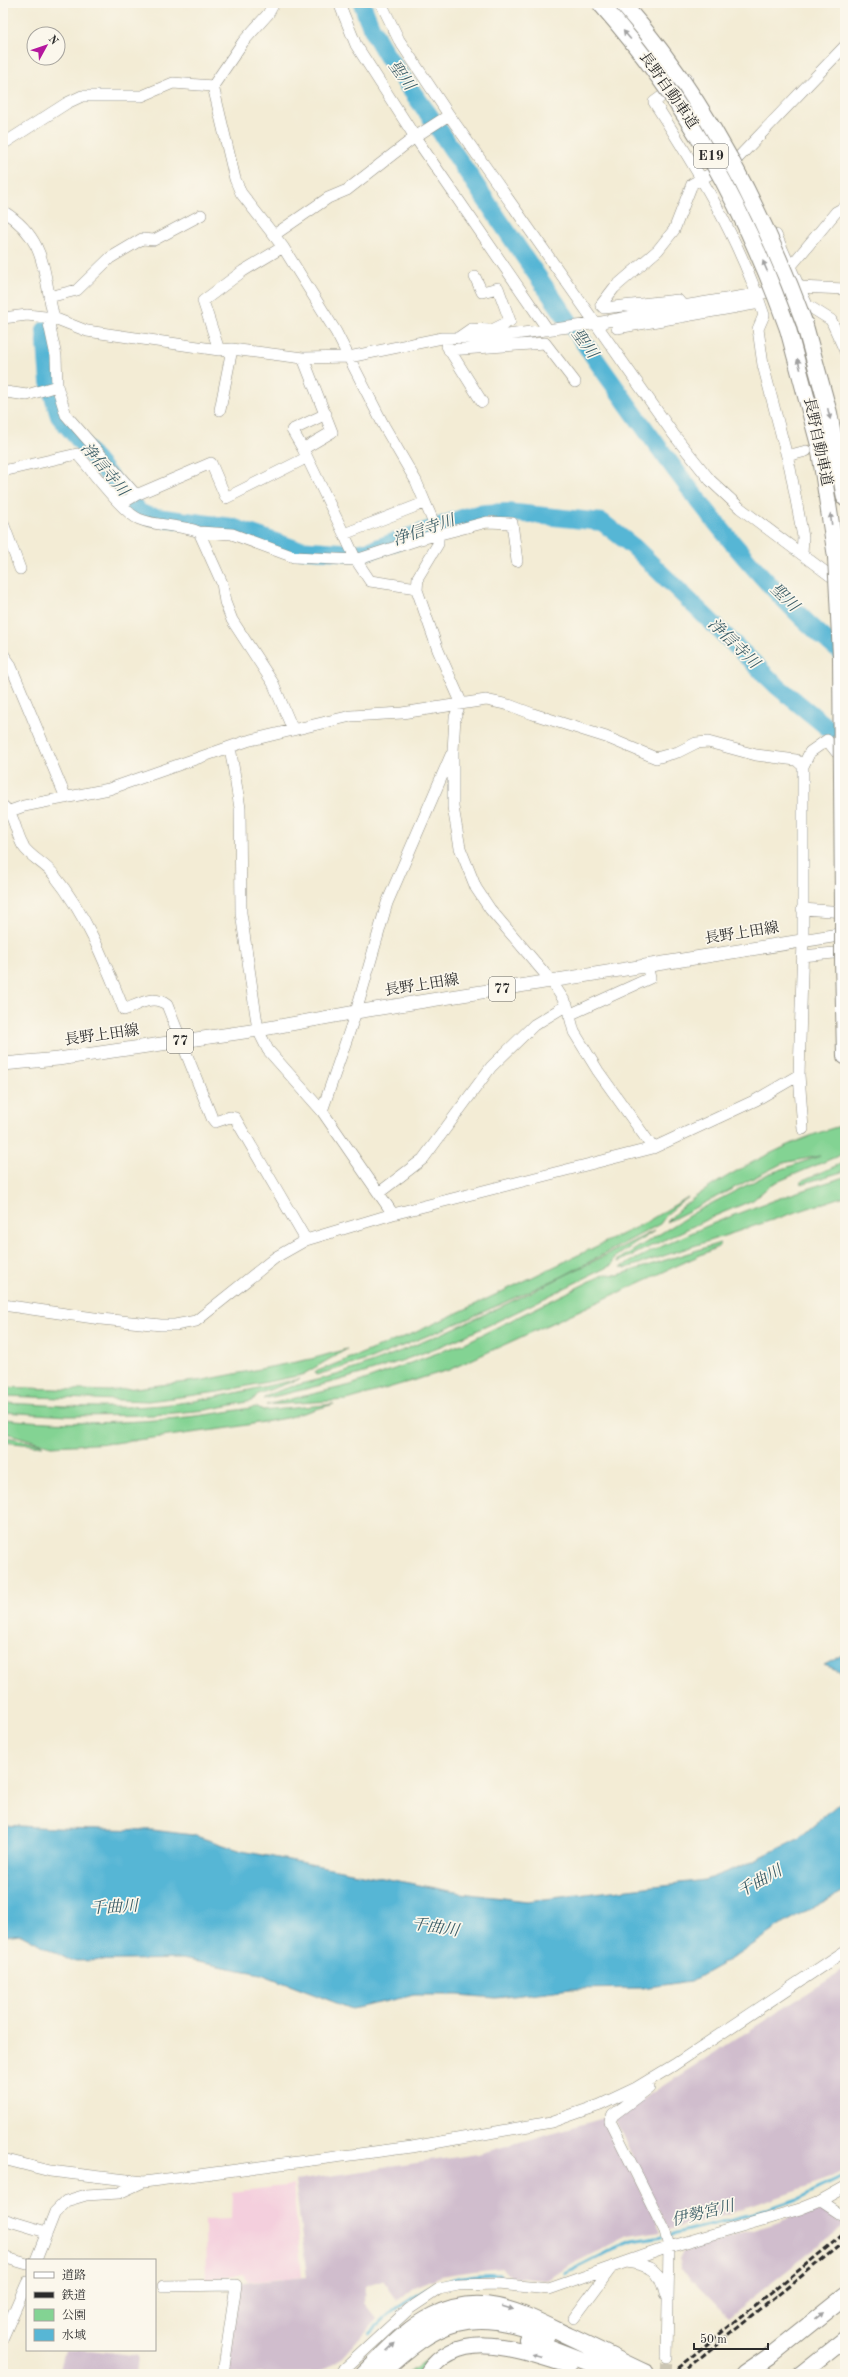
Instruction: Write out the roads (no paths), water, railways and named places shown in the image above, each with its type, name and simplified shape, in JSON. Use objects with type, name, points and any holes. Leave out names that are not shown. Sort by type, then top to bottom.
[{"type":"highway","name":"長野自動車道","points":[[600,3],[651,64],[701,138],[752,238],[788,329],[806,388],[820,445],[836,557],[840,630],[845,1056]]},
{"type":"highway","name":"長野自動車道","points":[[622,3],[682,79],[725,147],[770,237],[804,322],[829,414],[845,498]]},
{"type":"highway","points":[[744,2374],[770,2356],[845,2296]]},
{"type":"highway","points":[[363,2374],[409,2331],[432,2316],[458,2306],[483,2304],[517,2311],[647,2374]]},
{"type":"highway","points":[[380,2374],[411,2346],[430,2332],[453,2323],[478,2319],[516,2324],[647,2374]]},
{"type":"highway","points":[[394,2374],[418,2352],[438,2339],[462,2331],[486,2329],[525,2338],[618,2374]]},
{"type":"highway","points":[[800,2374],[845,2339]]},
{"type":"highway","points":[[427,2374],[449,2353],[461,2348],[485,2345],[536,2355],[602,2374]]},
{"type":"main road","name":"長野上田線","points":[[3,1064],[65,1058],[258,1030],[356,1012],[552,982],[647,965],[845,934]]},
{"type":"street","points":[[274,3],[268,14],[243,42],[213,86],[235,179],[241,193],[283,247],[349,357],[384,426],[416,481],[438,534],[438,544],[418,577],[417,588],[438,650],[461,702],[455,717],[452,751],[453,807],[460,848],[476,888],[490,909],[552,982],[568,1010],[574,1032],[598,1071],[653,1148]]},
{"type":"street","points":[[339,3],[356,45],[415,137],[552,330]]},
{"type":"street","points":[[381,3],[399,40],[449,115],[594,324],[674,435],[710,480],[740,508],[845,588]]},
{"type":"street","points":[[629,3],[688,79],[718,124],[765,211],[791,266],[807,305],[831,320],[845,351]]},
{"type":"street","points":[[682,311],[678,300],[604,308],[601,305],[614,288],[658,250],[674,230],[692,184],[737,159],[845,46]]},
{"type":"street","points":[[688,79],[654,102],[702,178],[732,236],[759,298],[764,315],[758,329],[763,365],[787,456],[803,537],[802,554]]},
{"type":"street","points":[[3,144],[67,103],[82,96],[142,96],[173,82],[213,86]]},
{"type":"street","points":[[274,235],[328,198],[347,190],[415,137],[449,115]]},
{"type":"street","points":[[791,266],[836,212],[845,207]]},
{"type":"street","points":[[3,211],[20,223],[32,236],[44,269],[56,356],[52,387],[84,449],[123,503],[137,519],[153,523],[190,528],[199,532],[232,534],[294,557],[356,560],[438,534],[487,522],[512,523],[517,561]]},
{"type":"street","points":[[49,297],[77,290],[110,258],[142,239],[154,240],[201,215]]},
{"type":"street","points":[[219,350],[203,301],[243,271],[283,247]]},
{"type":"street","points":[[458,338],[471,329],[492,330],[510,320],[498,288],[482,292],[475,278]]},
{"type":"street","points":[[3,318],[27,315],[51,318],[87,330],[219,350],[232,349],[303,358],[349,357],[442,338],[491,337],[552,330],[682,311],[759,298],[799,287],[845,289]]},
{"type":"street","points":[[617,328],[682,311]]},
{"type":"street","points":[[442,338],[482,402]]},
{"type":"street","points":[[449,350],[545,343],[575,382]]},
{"type":"street","points":[[220,410],[232,349]]},
{"type":"street","points":[[123,503],[211,463],[226,498],[304,454],[332,432],[303,358]]},
{"type":"street","points":[[3,393],[6,392],[27,395],[52,387]]},
{"type":"street","points":[[326,414],[292,430],[356,560],[370,581],[417,588]]},
{"type":"street","points":[[3,471],[84,449]]},
{"type":"street","points":[[84,449],[136,496]]},
{"type":"street","points":[[787,456],[806,452]]},
{"type":"street","points":[[344,535],[424,503]]},
{"type":"street","points":[[3,524],[20,569]]},
{"type":"street","points":[[199,532],[222,583],[225,602],[232,620],[273,683],[293,730]]},
{"type":"street","points":[[3,654],[10,664],[66,798]]},
{"type":"street","points":[[306,1240],[235,1118],[230,1117],[215,1122],[212,1118],[181,1041],[170,1009],[159,999],[153,999],[124,1010],[101,952],[87,924],[53,874],[22,845],[6,808],[24,806],[109,789],[142,780],[230,747],[351,716],[402,713],[461,702],[486,700],[509,705],[606,737],[656,758],[678,752],[696,743],[708,742],[756,755],[796,760],[803,766]]},
{"type":"street","points":[[803,1129],[799,1075],[803,940],[803,766],[810,752],[827,740],[838,754],[845,756]]},
{"type":"street","points":[[230,747],[240,808],[241,913],[258,1030],[268,1050],[322,1111],[380,1192],[393,1214]]},
{"type":"street","points":[[322,1111],[356,1012],[387,903],[452,751]]},
{"type":"street","points":[[802,909],[844,909]]},
{"type":"street","points":[[802,956],[844,955]]},
{"type":"street","points":[[380,1192],[423,1159],[491,1067],[534,1025],[650,978],[647,965]]},
{"type":"street","points":[[3,1305],[101,1319],[160,1325],[175,1325],[196,1321],[276,1257],[306,1240],[393,1214],[653,1148],[756,1100],[799,1075]]},
{"type":"street","points":[[3,2159],[70,2174],[144,2182],[412,2147],[551,2122],[600,2105],[636,2088],[668,2069],[845,1951]]},
{"type":"street","points":[[667,2358],[667,2239],[610,2121],[612,2115],[654,2084],[668,2069]]},
{"type":"street","points":[[36,2259],[55,2212],[66,2201],[86,2195],[119,2193],[144,2182]]},
{"type":"street","points":[[339,2374],[408,2310],[439,2290],[458,2285],[498,2284],[549,2289],[612,2268],[626,2262],[667,2239],[747,2226],[820,2201],[845,2187]]},
{"type":"street","points":[[820,2201],[838,2213],[845,2215]]},
{"type":"street","points":[[3,2219],[46,2232]]},
{"type":"street","points":[[3,2257],[26,2264]]},
{"type":"street","points":[[626,2262],[643,2265],[657,2272],[661,2279],[668,2304]]},
{"type":"street","points":[[574,2318],[612,2268]]},
{"type":"street","points":[[3,2337],[7,2320],[26,2284]]},
{"type":"street","points":[[163,2286],[236,2285],[223,2374]]},
{"type":"water","points":[[845,1654],[845,1673],[824,1665]]},
{"type":"water","name":"千曲川","points":[[845,1798],[845,1890],[788,1921],[736,1956],[691,1981],[642,1988],[571,1989],[496,1998],[458,1995],[415,1995],[352,2009],[261,1974],[182,1959],[71,1961],[21,1934],[3,1936],[3,1825],[54,1828],[152,1830],[193,1835],[242,1851],[461,1893],[527,1901],[705,1880],[744,1865],[798,1839]]},
{"type":"waterway","name":"聖川","points":[[362,3],[367,18],[388,58],[434,122],[611,382],[681,478],[731,541],[758,572],[785,601],[845,656]]},
{"type":"waterway","name":"浄信寺川","points":[[45,330],[49,382],[59,416],[139,512],[148,516],[232,527],[296,549],[357,553],[374,549],[468,516],[486,513],[506,512],[602,522],[635,548],[777,686],[827,727],[845,739]]},
{"type":"waterway","name":"伊勢宮川","points":[[668,2235],[753,2214],[797,2199],[845,2176]]},
{"type":"waterway","name":"伊勢宮川","points":[[566,2273],[632,2241],[663,2236]]},
{"type":"waterway","name":"伊勢宮川","points":[[370,2333],[398,2307],[429,2288],[462,2277],[500,2275]]},
{"type":"tunnel","points":[[806,451],[845,443]]},
{"type":"tunnel","points":[[666,2374],[667,2357]]},
{"type":"railway","points":[[670,2374],[845,2233]]},
{"type":"railway","points":[[680,2374],[845,2241]]}]
